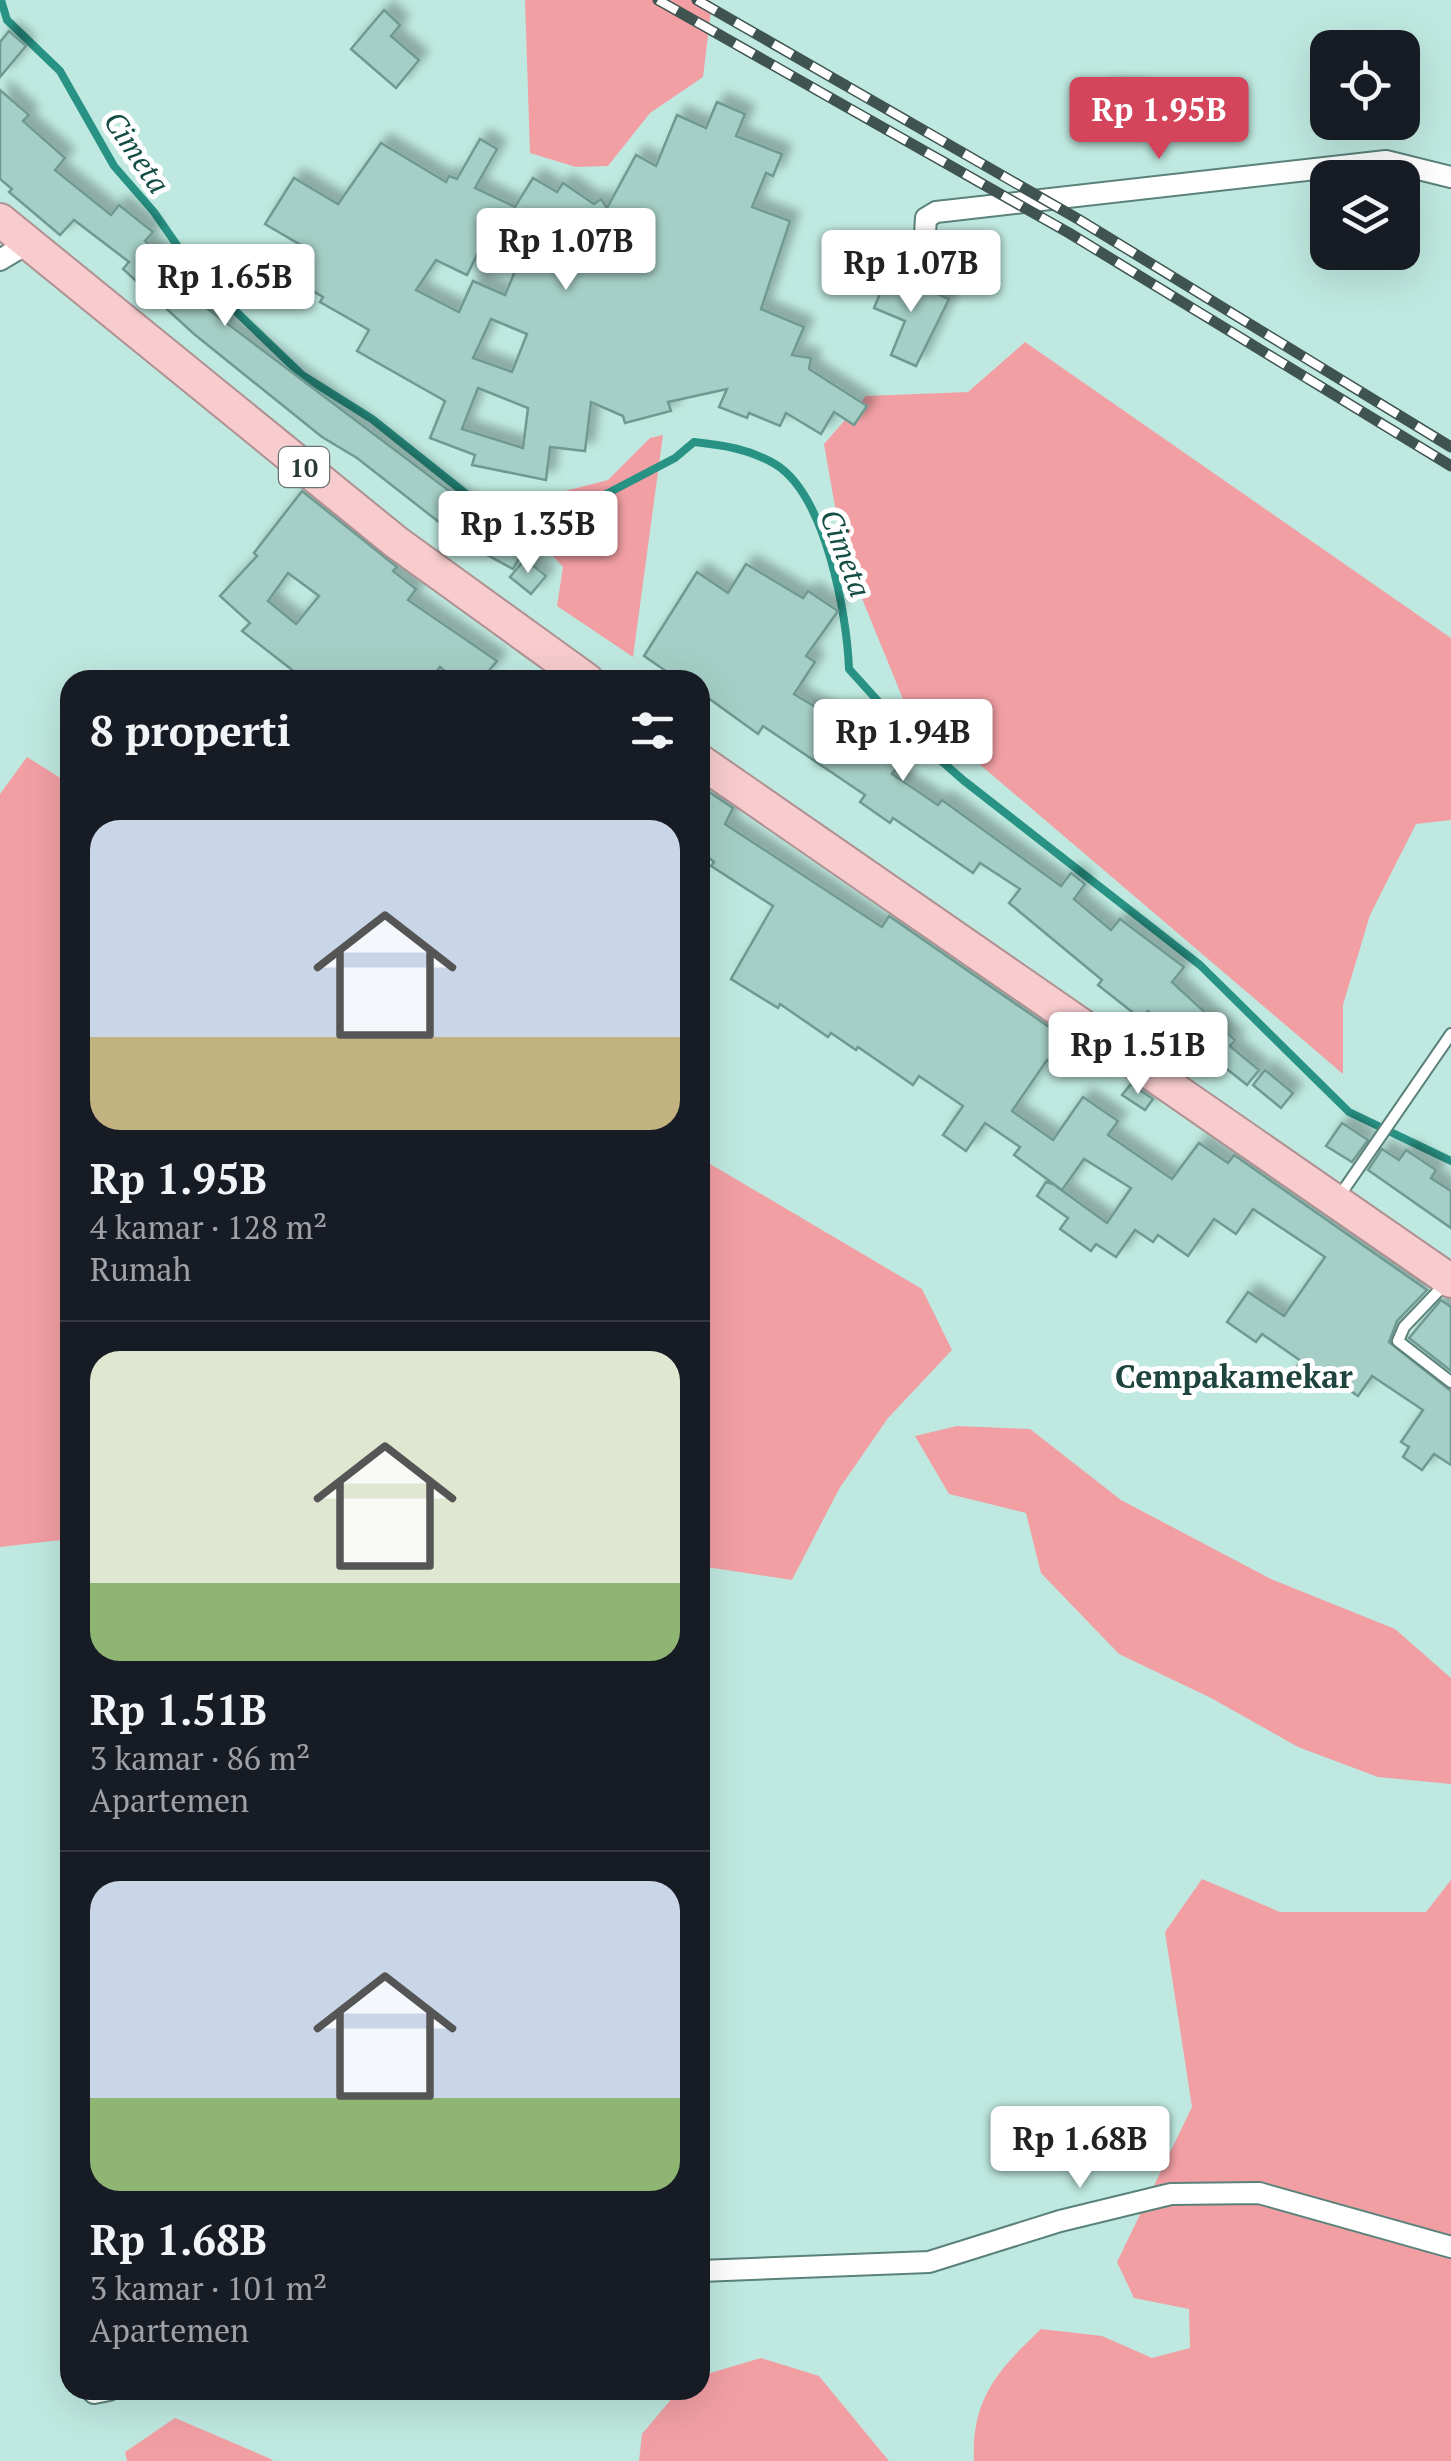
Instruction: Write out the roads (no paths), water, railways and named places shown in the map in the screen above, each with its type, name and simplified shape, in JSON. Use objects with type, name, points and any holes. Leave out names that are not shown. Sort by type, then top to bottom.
[{"type":"highway","name":"10","points":[[0,220],[396,542],[573,670]]},
{"type":"highway","points":[[710,769],[1450,1280]]},
{"type":"street","points":[[924,249],[926,218],[936,212],[1386,161],[1451,177]]},
{"type":"street","points":[[0,260],[30,242]]},
{"type":"street","points":[[710,2271],[930,2262],[1060,2221],[1171,2194],[1259,2193],[1451,2246]]},
{"type":"lane","points":[[1336,1202],[1451,1034]]},
{"type":"lane","points":[[1450,1280],[1404,1327],[1398,1341],[1451,1382]]},
{"type":"waterway","name":"Cimeta","points":[[1,0],[7,20],[60,71],[114,166],[154,212],[197,274],[302,375],[372,419],[475,501],[512,515],[555,512],[589,503],[675,458],[694,442],[736,448],[775,464],[793,479],[820,528],[838,589],[849,669],[896,721],[963,780],[1200,965],[1349,1112],[1451,1161]]},
{"type":"railway","points":[[658,0],[1069,233],[1451,466]]},
{"type":"railway","points":[[697,0],[1078,219],[1451,447]]},
{"type":"district","name":"Cempakamekar","points":[[1234,1376]]}]
